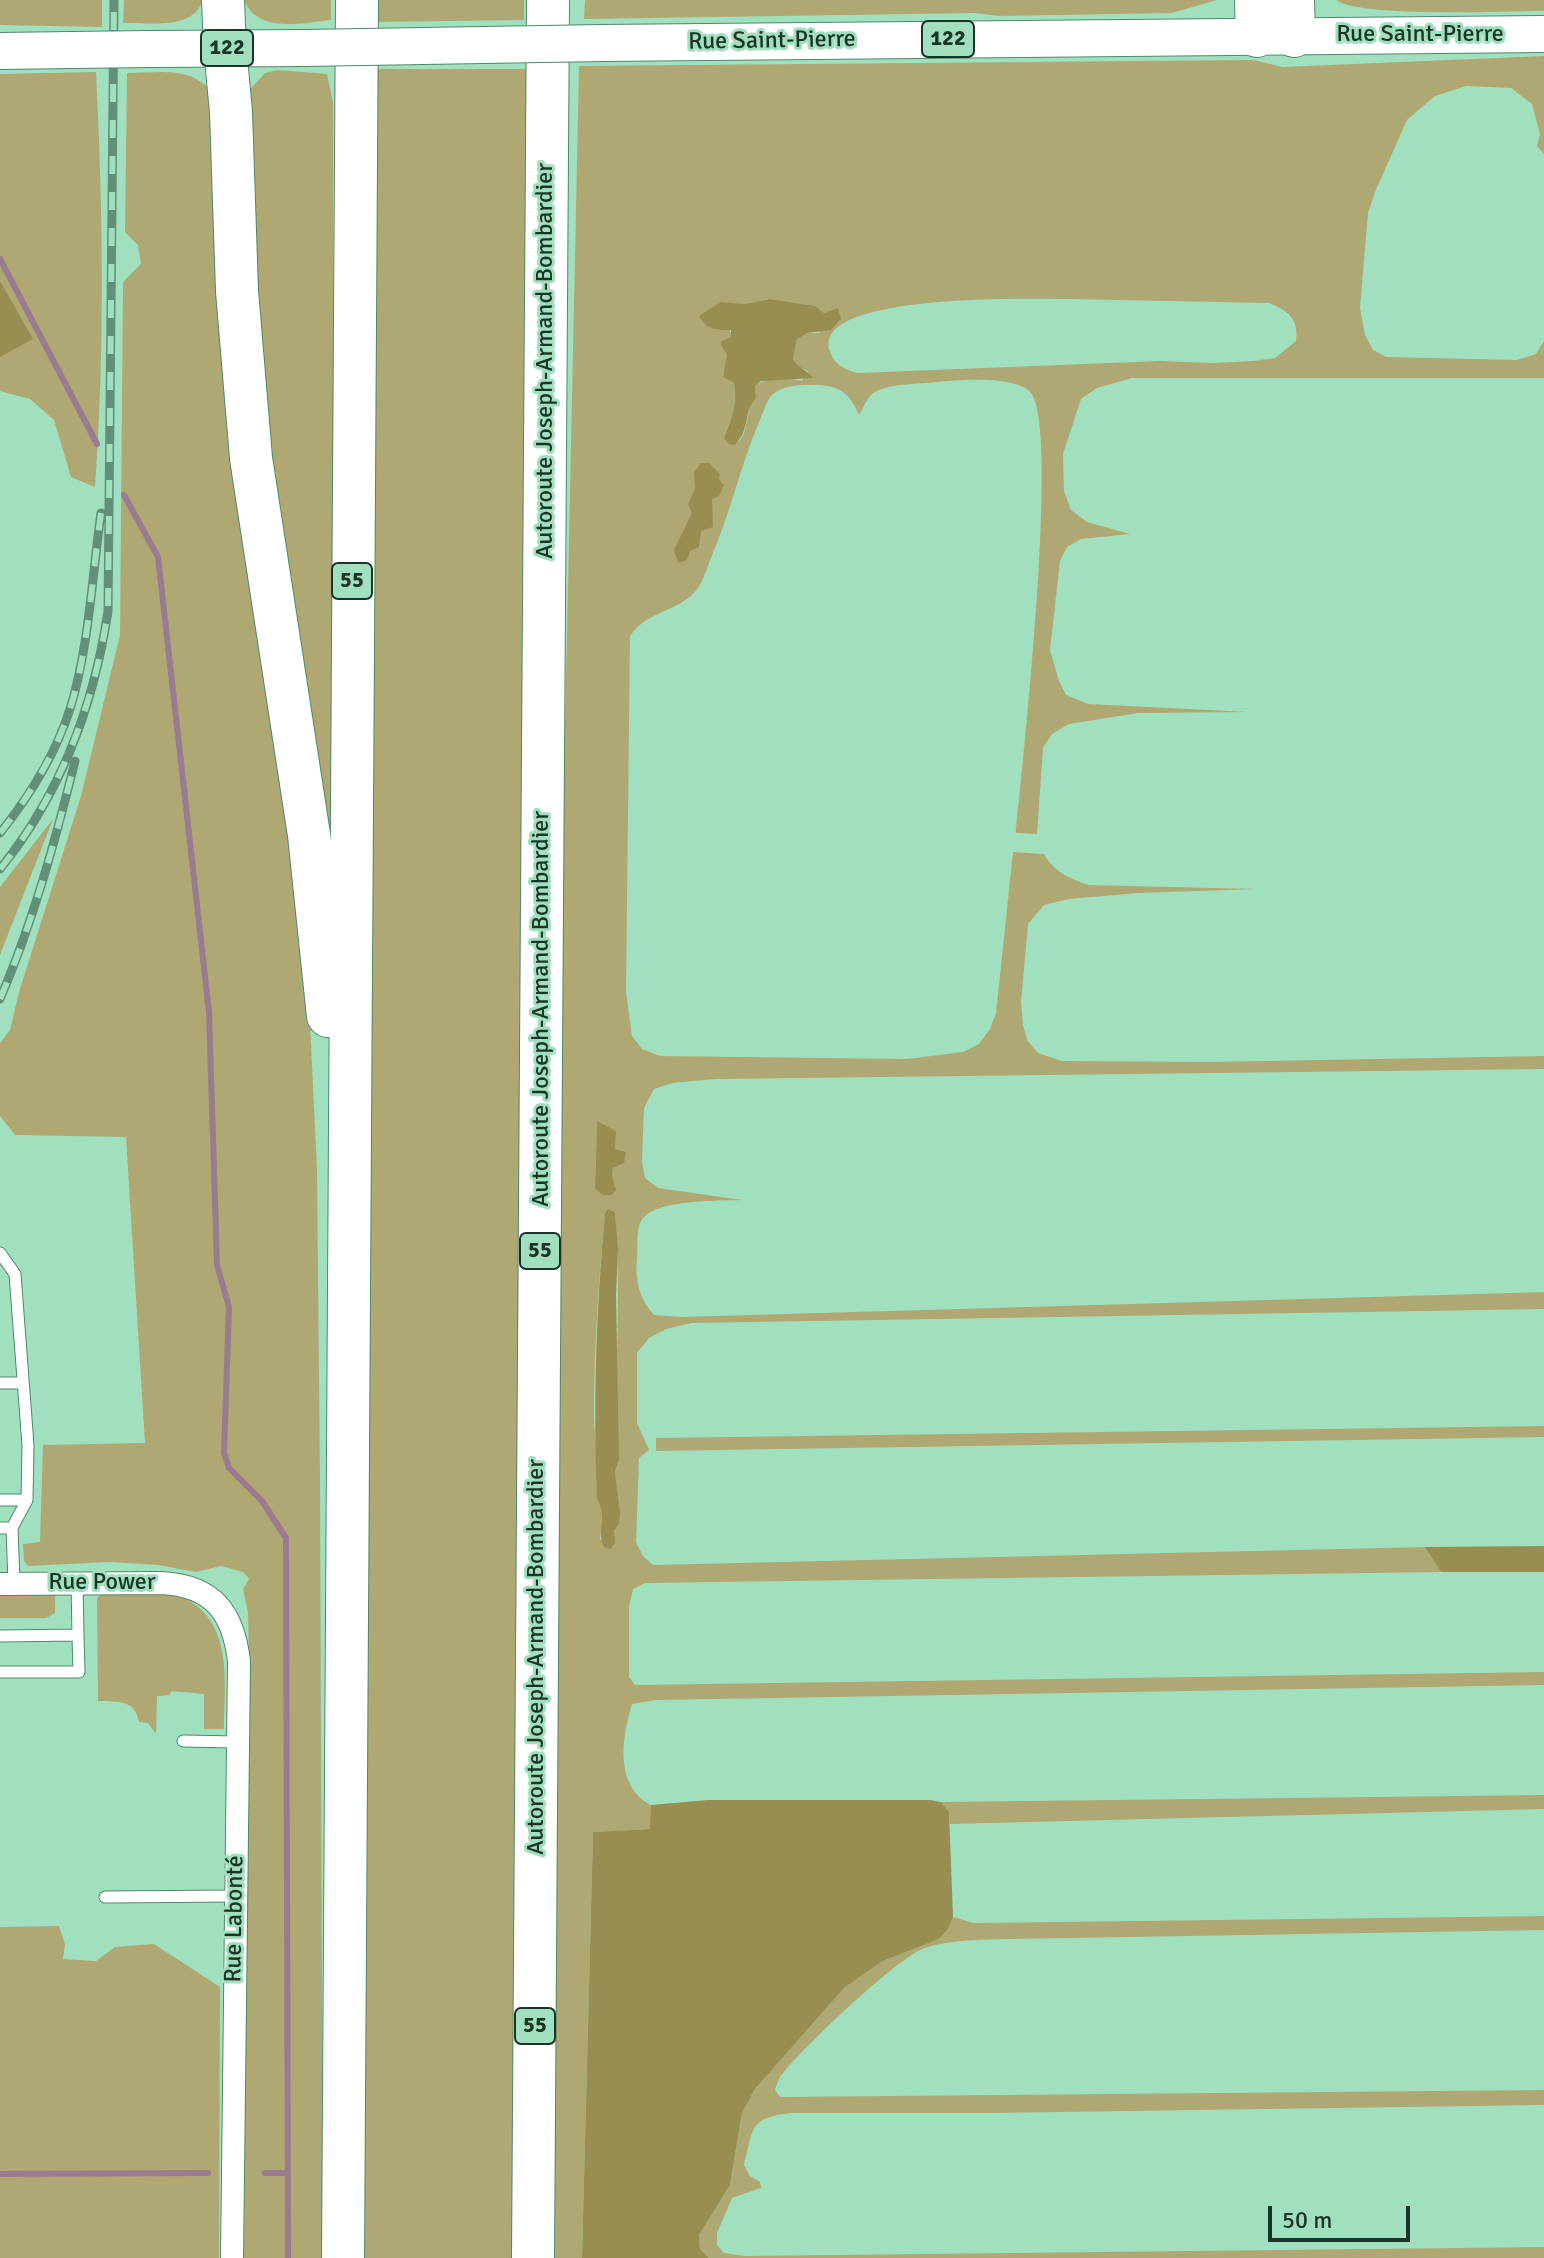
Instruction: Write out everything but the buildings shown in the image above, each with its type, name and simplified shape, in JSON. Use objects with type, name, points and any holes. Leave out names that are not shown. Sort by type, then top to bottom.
[{"type":"highway","points":[[223,0],[231,112],[238,305],[253,472],[309,835],[321,966],[349,1162]]},
{"type":"highway","name":"55","points":[[343,2258],[357,0]]},
{"type":"highway","name":"Autoroute Joseph-Armand-Bombardier","points":[[533,2258],[548,0]]},
{"type":"highway","points":[[547,202],[566,0]]},
{"type":"main road","name":"Rue Saint-Pierre","points":[[0,51],[602,43],[1275,18],[1544,34]]},
{"type":"street","name":"Rue Power","points":[[7,1584],[162,1583],[184,1585],[203,1592]]},
{"type":"street","name":"Rue Labonté","points":[[203,1592],[218,1604],[235,1637],[239,1661],[232,2258]]},
{"type":"lane","points":[[0,1253],[15,1274],[28,1445],[27,1500],[6,1528],[7,1584]]},
{"type":"lane","points":[[0,1383],[23,1383]]},
{"type":"lane","points":[[0,1500],[27,1500]]},
{"type":"lane","points":[[0,1672],[79,1672],[77,1583]]},
{"type":"lane","points":[[0,1636],[78,1635]]},
{"type":"lane","points":[[183,1741],[238,1742]]},
{"type":"lane","points":[[105,1897],[236,1896]]},
{"type":"shaded area","points":[[0,0],[102,0],[102,27],[0,25]]},
{"type":"shaded area","points":[[124,0],[203,0],[198,10],[180,21],[123,23]]},
{"type":"shaded area","points":[[244,0],[331,0],[331,20],[294,24],[270,22],[259,18]]},
{"type":"shaded area","points":[[376,0],[524,0],[524,20],[375,22]]},
{"type":"shaded area","points":[[585,0],[1217,0],[1172,13],[584,19]]},
{"type":"shaded area","points":[[1336,0],[1544,0],[1544,11],[1403,11],[1350,6]]},
{"type":"shaded area","points":[[1544,56],[1544,154],[1537,146],[1540,134],[1532,104],[1511,88],[1466,86],[1435,96],[1407,120],[1368,213],[1360,308],[1365,335],[1373,350],[1386,357],[1517,360],[1536,354],[1544,341],[1544,378],[1132,378],[1097,388],[1081,399],[1063,454],[1064,491],[1071,510],[1087,522],[1130,534],[1081,539],[1067,547],[1060,561],[1050,650],[1066,695],[1088,704],[1249,712],[1138,713],[1069,724],[1052,734],[1043,748],[1037,834],[1016,833],[1041,532],[1039,420],[1031,393],[1013,383],[987,380],[903,385],[872,394],[859,415],[848,397],[833,387],[800,385],[777,391],[768,401],[759,422],[698,588],[683,602],[645,621],[630,636],[626,991],[632,1036],[642,1049],[660,1056],[907,1059],[963,1052],[979,1044],[990,1029],[996,1013],[1013,852],[1044,854],[1063,874],[1088,885],[1256,889],[1138,893],[1069,899],[1044,905],[1028,924],[1021,1002],[1027,1040],[1038,1053],[1062,1061],[1210,1062],[1544,1056],[1544,1069],[716,1079],[672,1083],[654,1089],[644,1108],[642,1162],[645,1178],[658,1188],[742,1200],[672,1205],[648,1214],[638,1229],[638,1281],[645,1302],[654,1315],[682,1317],[1544,1292],[1544,1309],[692,1323],[666,1329],[649,1338],[637,1353],[637,1423],[649,1450],[639,1458],[636,1542],[643,1556],[653,1565],[1425,1547],[1441,1572],[645,1583],[633,1589],[629,1607],[629,1677],[635,1685],[1544,1672],[1544,1685],[656,1700],[632,1704],[624,1760],[631,1786],[639,1797],[651,1805],[651,1829],[593,1832],[582,2258],[554,2258],[561,918],[579,66],[1253,60],[1283,67]],"holes":[[[770,299],[816,306],[824,313],[838,309],[819,333],[808,333],[797,339],[793,359],[798,367],[808,371],[802,381],[771,380],[755,386],[739,442],[724,438],[733,412],[735,391],[734,383],[723,377],[732,337],[720,303],[745,304]],[[972,300],[1269,303],[1291,316],[1296,326],[1296,341],[1275,358],[1253,361],[1160,361],[857,373],[840,366],[830,352],[833,332],[853,318],[887,309]],[[597,1121],[615,1149],[612,1176],[595,1189]],[[608,1209],[615,1212],[617,1243],[619,1460],[615,1472],[619,1524],[600,1540],[602,1508],[594,1386],[605,1213]]]},
{"type":"shaded area","points":[[376,69],[527,69],[513,2258],[363,2258]]},
{"type":"shaded area","points":[[278,70],[327,74],[333,102],[333,858],[267,510],[244,96],[265,73]]},
{"type":"shaded area","points":[[96,72],[102,280],[95,487],[71,477],[54,420],[30,399],[0,391],[0,74]]},
{"type":"shaded area","points":[[127,73],[183,74],[203,83],[211,91],[308,980],[317,1169],[323,2258],[244,2258],[249,1657],[248,1613],[243,1589],[249,1579],[243,1572],[221,1566],[196,1572],[158,1565],[110,1562],[28,1566],[24,1561],[23,1544],[40,1542],[43,1445],[145,1443],[126,1137],[15,1135],[0,1116],[0,1043],[10,1030],[19,992],[81,796],[120,635],[123,282],[141,264],[138,245],[125,232]]},
{"type":"shaded area","points":[[0,281],[33,339],[0,357]]},
{"type":"shaded area","points":[[770,299],[816,306],[824,313],[838,308],[841,319],[831,330],[808,333],[797,339],[793,359],[813,378],[761,381],[755,386],[756,398],[739,440],[734,445],[729,444],[724,438],[733,412],[735,391],[734,383],[723,377],[727,355],[720,342],[731,337],[731,330],[712,328],[699,316],[720,302],[745,304]]},
{"type":"shaded area","points":[[701,463],[709,463],[720,474],[719,480],[724,485],[719,496],[712,499],[713,527],[701,531],[699,547],[690,551],[687,560],[678,563],[674,550],[692,513],[688,504],[695,489],[694,472]]},
{"type":"shaded area","points":[[53,819],[0,955],[0,887]]},
{"type":"shaded area","points":[[597,1121],[616,1131],[615,1149],[626,1152],[624,1163],[613,1168],[616,1190],[611,1195],[603,1195],[595,1189]]},
{"type":"shaded area","points":[[608,1209],[615,1212],[618,1249],[619,1460],[615,1472],[620,1514],[614,1531],[615,1543],[610,1549],[604,1547],[601,1535],[595,1427],[599,1285],[605,1213]]},
{"type":"shaded area","points":[[1544,1426],[1544,1437],[656,1451],[656,1438]]},
{"type":"shaded area","points":[[1544,1546],[1544,1572],[1441,1572],[1425,1547]]},
{"type":"shaded area","points":[[167,1593],[194,1604],[208,1617],[222,1651],[224,1729],[204,1729],[204,1694],[171,1691],[170,1695],[157,1696],[156,1734],[148,1723],[139,1722],[130,1706],[98,1701],[97,1598],[101,1594]]},
{"type":"shaded area","points":[[0,1595],[55,1595],[55,1613],[46,1618],[0,1618]]},
{"type":"shaded area","points":[[1544,1795],[1544,1809],[950,1824],[949,1812],[941,1802]]},
{"type":"shaded area","points":[[708,1800],[941,1802],[949,1812],[953,1917],[939,1939],[883,1961],[845,1987],[755,2089],[742,2113],[730,2185],[699,2235],[700,2249],[709,2258],[582,2258],[593,1832],[650,1829],[651,1805]]},
{"type":"shaded area","points":[[1544,1916],[1544,1930],[989,1940],[956,1941],[925,1948],[872,1986],[805,2049],[779,2079],[775,2090],[780,2097],[1544,2090],[1544,2105],[777,2115],[760,2122],[752,2133],[744,2165],[750,2176],[760,2182],[761,2188],[732,2198],[717,2233],[717,2245],[724,2253],[745,2256],[1544,2247],[1544,2258],[709,2258],[700,2249],[699,2235],[730,2185],[742,2113],[755,2089],[845,1987],[883,1961],[939,1939],[953,1917],[974,1923]]},
{"type":"shaded area","points":[[59,1926],[65,1944],[63,1959],[96,1961],[115,1947],[154,1944],[220,1987],[219,2258],[0,2258],[0,1927]]},
{"type":"waterway","points":[[0,259],[97,444]]},
{"type":"waterway","points":[[124,495],[158,557],[209,1012],[217,1265],[229,1307],[224,1453],[229,1468],[262,1501],[286,1538],[288,2258]]},
{"type":"waterway","points":[[0,2174],[208,2173]]},
{"type":"waterway","points":[[265,2173],[287,2173]]},
{"type":"railway","points":[[0,869],[40,811],[71,748],[94,681],[108,611],[114,0]]},
{"type":"railway","points":[[0,833],[41,774],[70,709],[86,637],[101,513]]},
{"type":"railway","points":[[0,999],[42,882],[75,761]]}]
